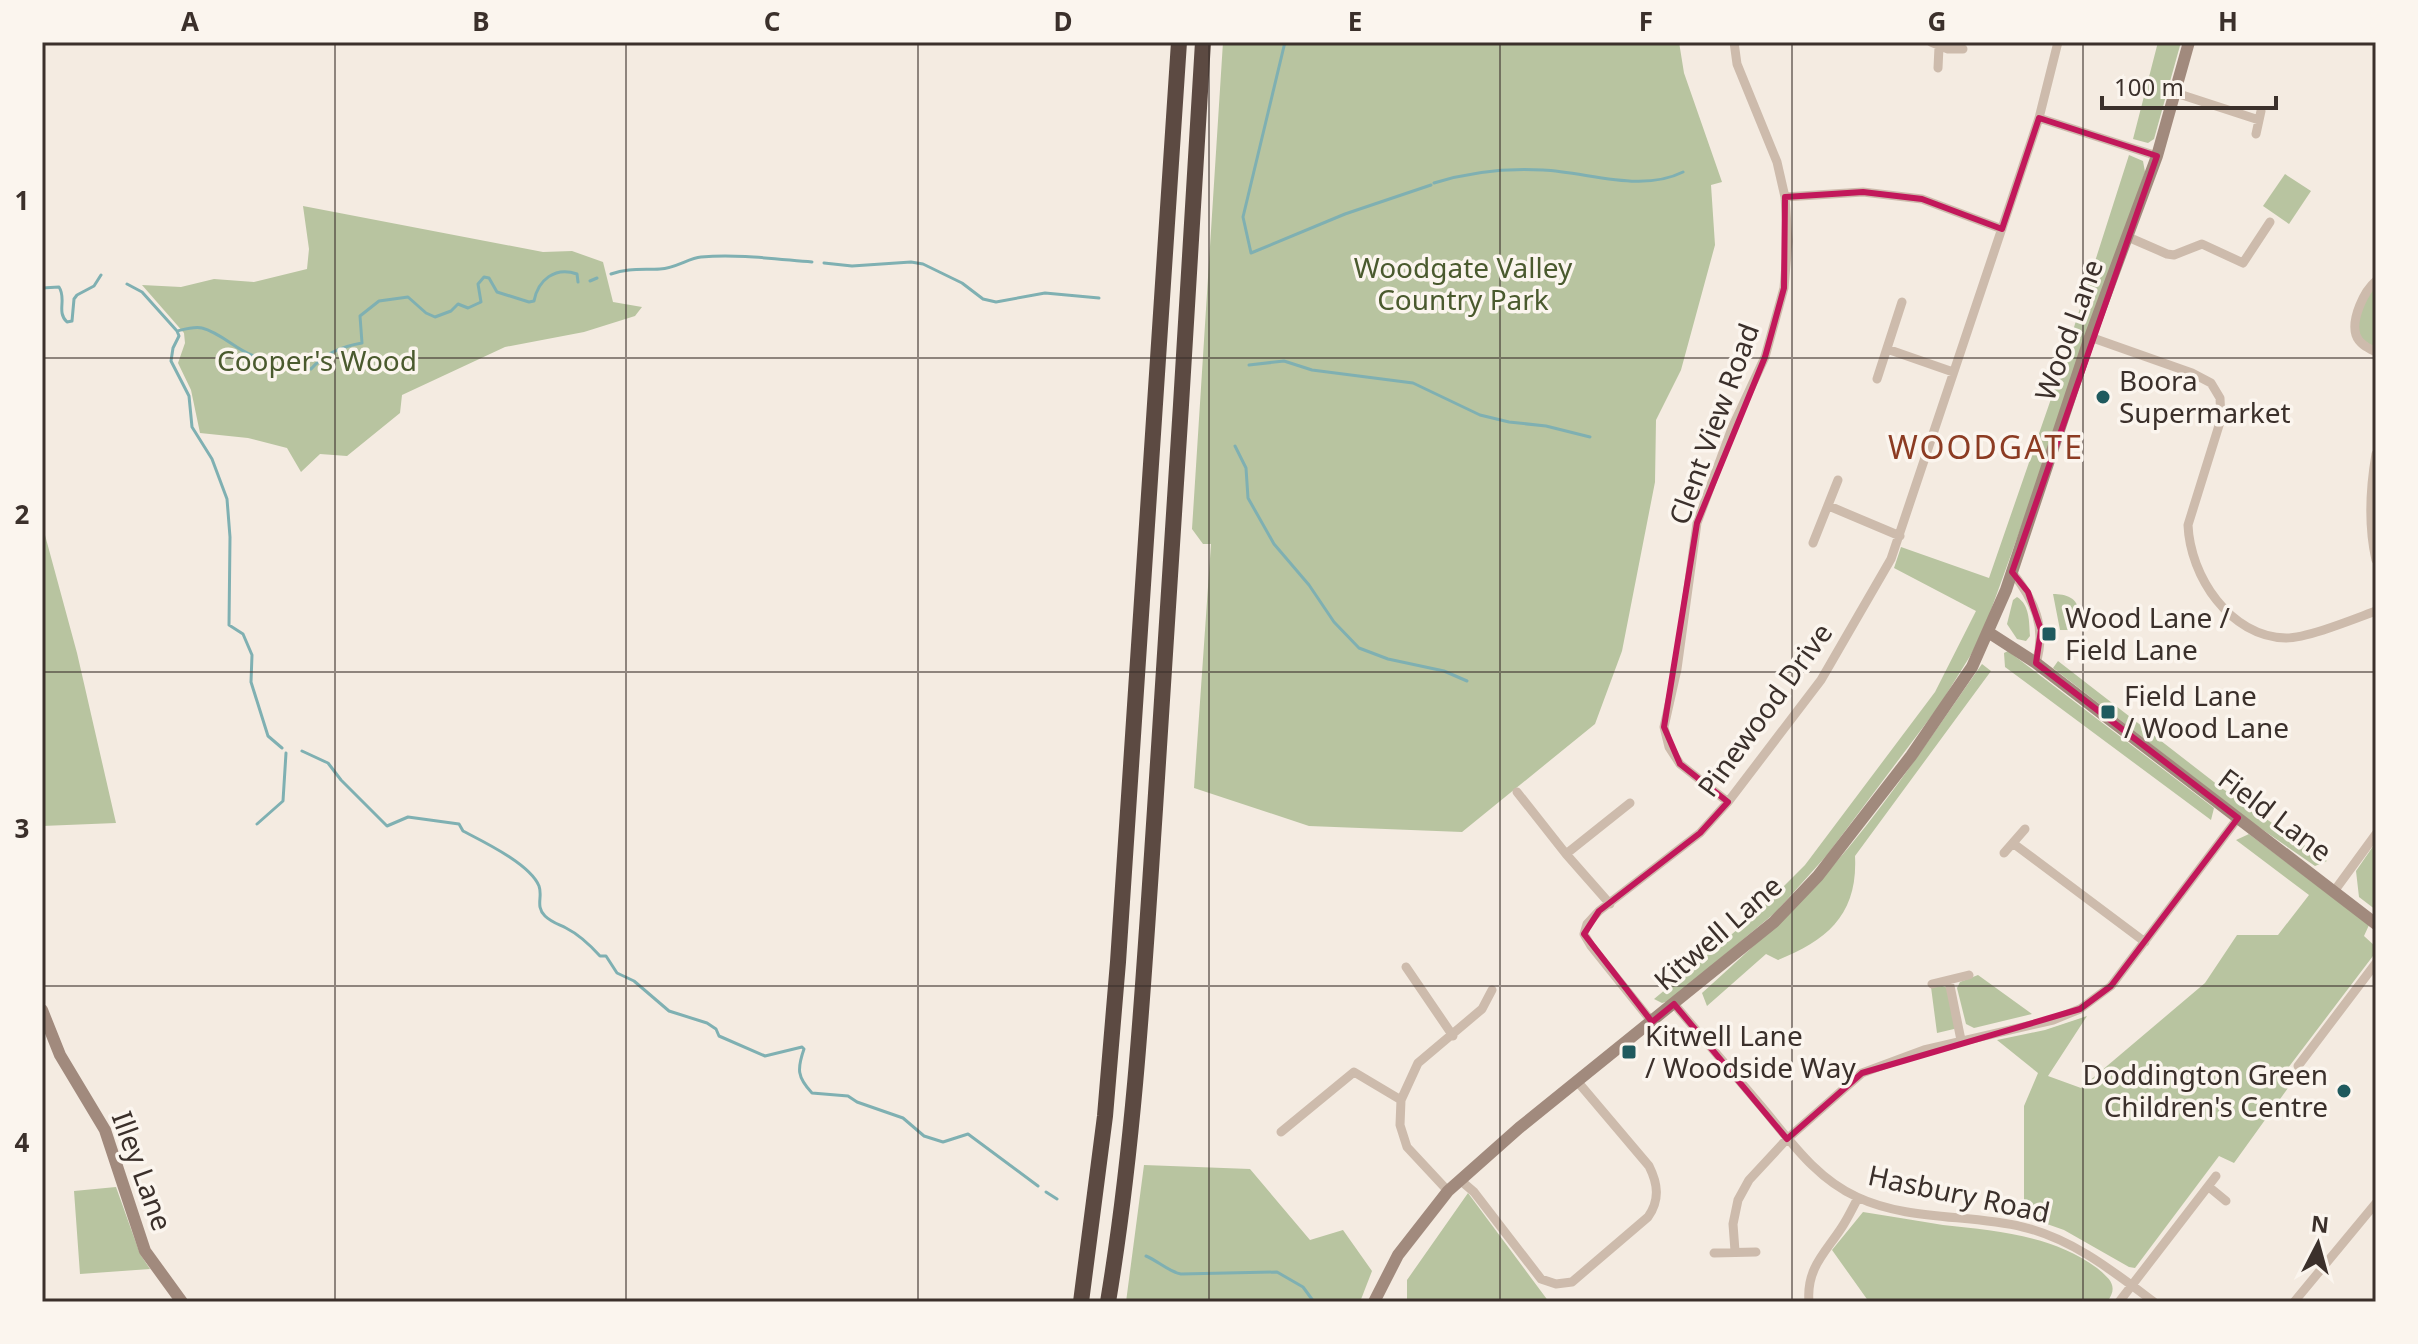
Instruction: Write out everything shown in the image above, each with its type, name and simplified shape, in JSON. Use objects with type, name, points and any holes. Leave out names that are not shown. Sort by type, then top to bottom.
[{"type":"highway","points":[[1081,1302],[1100,1150],[1118,962],[1179,42]]},
{"type":"highway","points":[[1110,1302],[1142,1002],[1203,42]]},
{"type":"highway","points":[[1070,1302],[1100,1150]]},
{"type":"street","name":"Clent View Road","points":[[1728,802],[1680,764],[1669,747],[1664,727],[1677,669],[1697,523],[1732,428],[1765,357],[1784,288],[1788,241],[1785,197],[1777,162],[1737,64],[1734,42]]},
{"type":"street","name":"Pinewood Drive","points":[[1652,1022],[1591,946],[1584,934],[1587,924],[1700,833],[1728,802],[1821,680],[1891,559],[2039,118],[2058,42]]},
{"type":"street","name":"Wood Lane","points":[[1988,632],[2012,572],[2090,337],[2157,156],[2189,42]]},
{"type":"street","points":[[1938,68],[1935,45],[1963,49]]},
{"type":"street","points":[[2176,93],[2260,116],[2256,134]]},
{"type":"street","points":[[2039,118],[2157,156]]},
{"type":"street","points":[[1785,197],[1863,192],[1922,199],[2002,229]]},
{"type":"street","points":[[2128,237],[2174,255],[2202,244],[2243,263],[2270,222]]},
{"type":"street","points":[[2376,281],[2369,287],[2356,318],[2356,336],[2376,352]]},
{"type":"street","points":[[1877,379],[1902,302]]},
{"type":"street","points":[[2090,337],[2192,373],[2211,383],[2220,398],[2221,419],[2188,525],[2189,540],[2203,581],[2235,619],[2258,634],[2288,638],[2376,611]]},
{"type":"street","points":[[1887,349],[1953,372]]},
{"type":"street","points":[[2376,454],[2371,485],[2371,538],[2376,560]]},
{"type":"street","points":[[1813,543],[1838,480]]},
{"type":"street","points":[[1829,506],[1900,536]]},
{"type":"street","points":[[2012,572],[2028,592],[2041,630],[2042,644],[2036,663]]},
{"type":"street","name":"Field Lane","points":[[1988,632],[2036,663],[2376,924]]},
{"type":"street","name":"Kitwell Lane","points":[[1374,1302],[1398,1255],[1448,1191],[1577,1081],[1774,922],[1818,876],[1919,745],[1972,667],[1988,632]]},
{"type":"street","points":[[1517,792],[1610,904]]},
{"type":"street","points":[[1566,854],[1630,803]]},
{"type":"street","points":[[1735,1251],[1733,1224],[1738,1200],[1749,1180],[1787,1139],[1862,1073],[1895,1059],[1961,1040],[2053,1020],[2080,1009],[2111,986],[2238,818]]},
{"type":"street","points":[[2004,853],[2025,829]]},
{"type":"street","points":[[2335,890],[2376,834]]},
{"type":"street","points":[[2014,844],[2145,942]]},
{"type":"street","points":[[2298,1066],[2376,963]]},
{"type":"street","points":[[1406,967],[1453,1036]]},
{"type":"street","points":[[1932,984],[1969,975]]},
{"type":"street","points":[[1949,981],[1961,1040]]},
{"type":"street","points":[[1448,1191],[1407,1147],[1400,1125],[1401,1100],[1418,1063],[1482,1009],[1492,990]]},
{"type":"street","name":"Hasbury Road","points":[[1674,1004],[1818,1172],[1858,1198],[1932,1215],[2024,1227],[2058,1239],[2084,1253],[2154,1302]]},
{"type":"street","name":"Illey Lane","points":[[42,1010],[60,1055],[105,1130],[145,1251],[182,1302]]},
{"type":"street","points":[[1281,1132],[1354,1072],[1401,1100]]},
{"type":"street","points":[[1460,1180],[1474,1192],[1541,1279],[1556,1284],[1572,1282],[1583,1273],[1648,1217],[1654,1208],[1657,1192],[1649,1166],[1577,1081]]},
{"type":"street","points":[[2119,1302],[2216,1176]]},
{"type":"street","points":[[2209,1187],[2226,1201]]},
{"type":"street","points":[[1809,1302],[1812,1274],[1824,1248],[1842,1227],[1858,1198]]},
{"type":"street","points":[[2294,1302],[2372,1216],[2376,1203]]},
{"type":"street","points":[[1714,1253],[1756,1252]]},
{"type":"highlighted area","points":[[2039,118],[2157,156],[2012,572],[2028,592],[2041,630],[2036,663],[2238,818],[2111,986],[2080,1009],[1862,1073],[1787,1139],[1674,1004],[1652,1022],[1584,934],[1599,911],[1700,833],[1728,802],[1680,764],[1664,727],[1697,523],[1765,357],[1784,288],[1785,197],[1863,192],[1922,199],[2002,229]]},
{"type":"green space","name":"Woodgate Valley Country Park","points":[[1223,42],[1679,42],[1684,73],[1722,182],[1711,185],[1715,245],[1681,370],[1656,420],[1655,482],[1622,651],[1595,724],[1462,832],[1309,826],[1194,788],[1211,544],[1203,544],[1192,529]]},
{"type":"green space","points":[[2158,42],[2181,42],[2154,139],[2148,143],[2133,139]]},
{"type":"green space","points":[[2129,155],[2143,161],[2145,172],[2042,469],[1987,621],[1972,653],[1939,706],[1827,855],[1776,912],[1669,1001],[1662,1003],[1654,999],[1756,914],[1805,865],[1935,692],[1976,611],[1894,568],[1901,547],[1989,578],[2052,396]]},
{"type":"green space","points":[[2285,174],[2311,191],[2289,224],[2263,206]]},
{"type":"green space","name":"Cooper's Wood","points":[[303,206],[543,252],[572,251],[603,262],[613,302],[642,307],[635,316],[584,332],[505,347],[402,395],[400,413],[347,456],[320,454],[301,472],[287,448],[248,438],[200,433],[191,390],[178,363],[185,343],[184,333],[142,285],[181,287],[214,279],[254,282],[307,269],[309,249]]},
{"type":"green space","points":[[2376,285],[2376,347],[2361,337],[2358,323],[2365,301]]},
{"type":"green space","points":[[42,524],[77,653],[116,823],[42,826]]},
{"type":"green space","points":[[2053,594],[2068,596],[2077,605],[2078,616],[2068,630],[2060,630]]},
{"type":"green space","points":[[2017,597],[2028,614],[2030,636],[2026,641],[2017,639],[2007,624],[2013,600]]},
{"type":"green space","points":[[2008,651],[2214,808],[2211,820],[2005,667],[2004,653]]},
{"type":"green space","points":[[2058,661],[2223,789],[2327,861],[2315,866],[2253,823],[2053,668]]},
{"type":"green space","points":[[1982,664],[1991,671],[1855,856],[1851,894],[1836,922],[1825,934],[1796,952],[1778,960],[1766,954],[1707,1006],[1702,993],[1832,867],[1901,780]]},
{"type":"green space","points":[[2249,834],[2369,925],[2364,936],[2376,947],[2376,952],[2288,1068],[2296,1077],[2234,1163],[2219,1156],[2135,1268],[2129,1267],[2064,1230],[2024,1216],[2024,1106],[2038,1073],[1997,1040],[2045,1030],[2087,1016],[2048,1076],[2081,1088],[2205,983],[2237,935],[2278,935],[2309,895],[2236,840]]},
{"type":"green space","points":[[2376,842],[2376,910],[2359,897],[2356,871]]},
{"type":"green space","points":[[1978,975],[2032,1014],[1974,1028],[1966,1024],[1957,988],[1960,982]]},
{"type":"green space","points":[[1931,987],[1948,988],[1956,1026],[1937,1033]]},
{"type":"green space","points":[[1144,1165],[1250,1169],[1310,1240],[1343,1230],[1372,1271],[1360,1302],[1126,1302]]},
{"type":"green space","points":[[116,1187],[140,1254],[150,1269],[80,1274],[74,1191]]},
{"type":"green space","points":[[1468,1193],[1549,1302],[1407,1302],[1407,1280]]},
{"type":"green space","points":[[1863,1212],[2043,1241],[2097,1268],[2113,1287],[2111,1296],[2107,1302],[1869,1302],[1832,1250]]},
{"type":"waterway","points":[[1285,42],[1243,217],[1251,253],[1345,214],[1431,185]]},
{"type":"waterway","points":[[1434,183],[1474,174],[1516,170],[1543,170],[1632,181],[1650,181],[1683,172]]},
{"type":"waterway","points":[[611,274],[666,268],[701,257],[743,256],[812,262]]},
{"type":"waterway","points":[[824,263],[852,266],[923,264],[962,283],[983,299],[996,302],[1045,293],[1099,298]]},
{"type":"waterway","points":[[127,284],[142,292],[177,331],[202,328],[257,357],[278,356],[292,367],[311,369],[335,352],[362,343],[360,316],[379,301],[408,297],[435,317],[451,311],[458,304],[468,308],[481,302],[478,284],[484,277],[489,278],[497,292],[529,302],[534,301],[539,287],[555,273],[577,274],[578,282]]},
{"type":"waterway","points":[[42,288],[59,287],[62,314],[67,322],[72,321],[74,299],[94,286],[101,275]]},
{"type":"waterway","points":[[590,281],[597,278]]},
{"type":"waterway","points":[[177,331],[179,336],[171,361],[189,396],[192,427],[212,459],[227,499],[229,625],[243,634],[252,655],[251,682],[268,736],[282,748]]},
{"type":"waterway","points":[[1249,365],[1284,361],[1312,370],[1413,383],[1480,415],[1590,437]]},
{"type":"waterway","points":[[1235,446],[1246,468],[1248,498],[1274,544],[1309,585],[1334,622],[1359,648],[1388,659],[1444,671],[1467,681]]},
{"type":"waterway","points":[[302,751],[328,763],[387,826],[408,817],[459,824],[463,831],[517,862],[539,886],[540,909],[545,916],[576,934],[600,956],[606,956],[617,973],[634,981],[669,1011],[707,1023],[716,1029],[719,1036],[765,1056],[802,1047],[800,1072],[812,1093],[848,1096],[903,1118],[924,1136],[943,1142],[968,1134],[1038,1186]]},
{"type":"waterway","points":[[257,824],[283,801],[286,753]]},
{"type":"waterway","points":[[1046,1192],[1057,1199]]},
{"type":"waterway","points":[[1146,1256],[1181,1274],[1277,1272],[1303,1287],[1314,1302]]},
{"type":"place","name":"Boora Supermarket","points":[[2103,397]]},
{"type":"place","name":"Wood Lane / Field Lane","points":[[2049,634]]},
{"type":"place","name":"Field Lane / Wood Lane","points":[[2108,712]]},
{"type":"place","name":"Kitwell Lane / Woodside Way","points":[[1629,1052]]},
{"type":"place","name":"Doddington Green Children's Centre","points":[[2344,1091]]},
{"type":"district","name":"WOODGATE","points":[[1986,448]]}]
